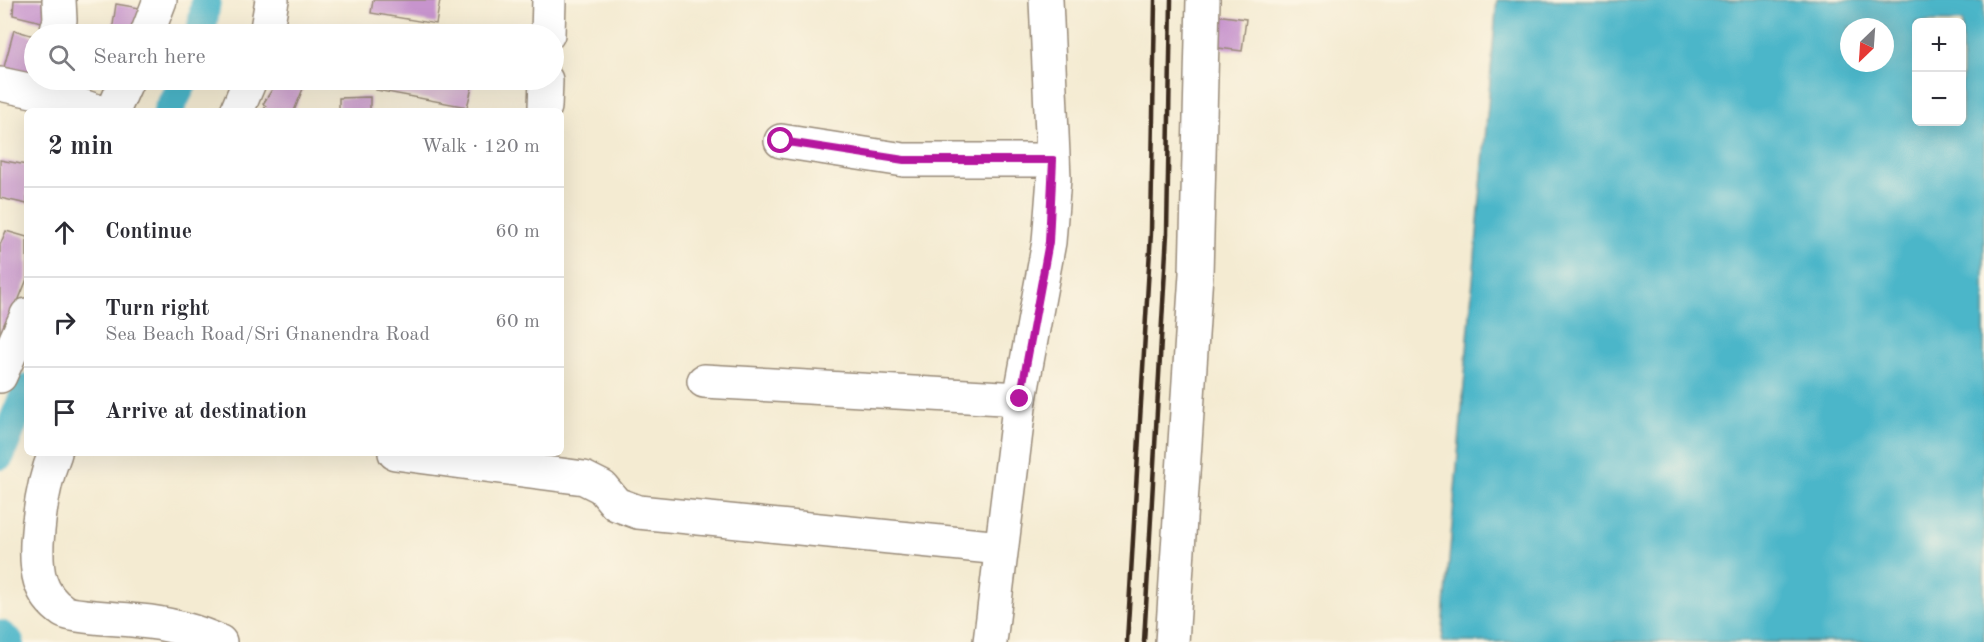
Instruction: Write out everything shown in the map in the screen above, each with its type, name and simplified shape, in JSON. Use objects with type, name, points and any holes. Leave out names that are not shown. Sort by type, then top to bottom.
[{"type":"street","points":[[59,0],[59,24]]},
{"type":"street","points":[[151,24],[160,0]]},
{"type":"street","points":[[268,24],[272,0]]},
{"type":"street","points":[[548,24],[549,0]]},
{"type":"street","points":[[990,642],[1020,399],[1049,242],[1053,160],[1046,0]]},
{"type":"street","points":[[1172,642],[1196,274],[1203,0]]},
{"type":"street","points":[[0,84],[24,85]]},
{"type":"street","points":[[52,90],[91,108]]},
{"type":"street","points":[[114,108],[122,90]]},
{"type":"street","points":[[238,108],[246,90]]},
{"type":"street","points":[[781,141],[904,160],[1053,160]]},
{"type":"street","points":[[0,376],[24,322]]},
{"type":"street","points":[[704,381],[1020,399]]},
{"type":"street","points":[[54,456],[47,471],[38,536],[36,571],[45,594],[65,613],[144,621],[209,637],[220,642]]},
{"type":"street","points":[[418,456],[584,478],[602,487],[615,504],[638,512],[1001,548]]},
{"type":"water","points":[[1497,0],[1984,0],[1984,642],[1442,642]]},
{"type":"building","points":[[14,0],[48,0],[50,24],[13,15]]},
{"type":"building","points":[[373,0],[440,0],[436,24],[371,13]]},
{"type":"building","points":[[116,4],[140,8],[138,24],[113,24]]},
{"type":"building","points":[[1215,15],[1246,19],[1242,51],[1211,47]]},
{"type":"building","points":[[14,30],[24,33],[24,73],[4,67]]},
{"type":"building","points":[[272,90],[302,90],[295,108],[265,108],[266,106],[263,104]]},
{"type":"building","points":[[376,90],[471,90],[467,107]]},
{"type":"building","points":[[370,97],[370,108],[339,108],[339,98]]},
{"type":"building","points":[[0,160],[24,164],[24,203],[0,198]]},
{"type":"building","points":[[6,231],[24,236],[24,286],[0,346],[0,245]]},
{"type":"waterway","points":[[202,24],[206,0]]},
{"type":"waterway","points":[[170,108],[179,90]]},
{"type":"waterway","points":[[0,455],[24,396]]},
{"type":"waterway","points":[[0,635],[9,642]]},
{"type":"railway","points":[[1127,642],[1151,232],[1155,0]]},
{"type":"railway","points":[[1144,642],[1167,233],[1171,0]]},
{"type":"route","points":[[781,141],[904,160],[1053,160],[1054,178],[1049,242],[1020,399]]}]
